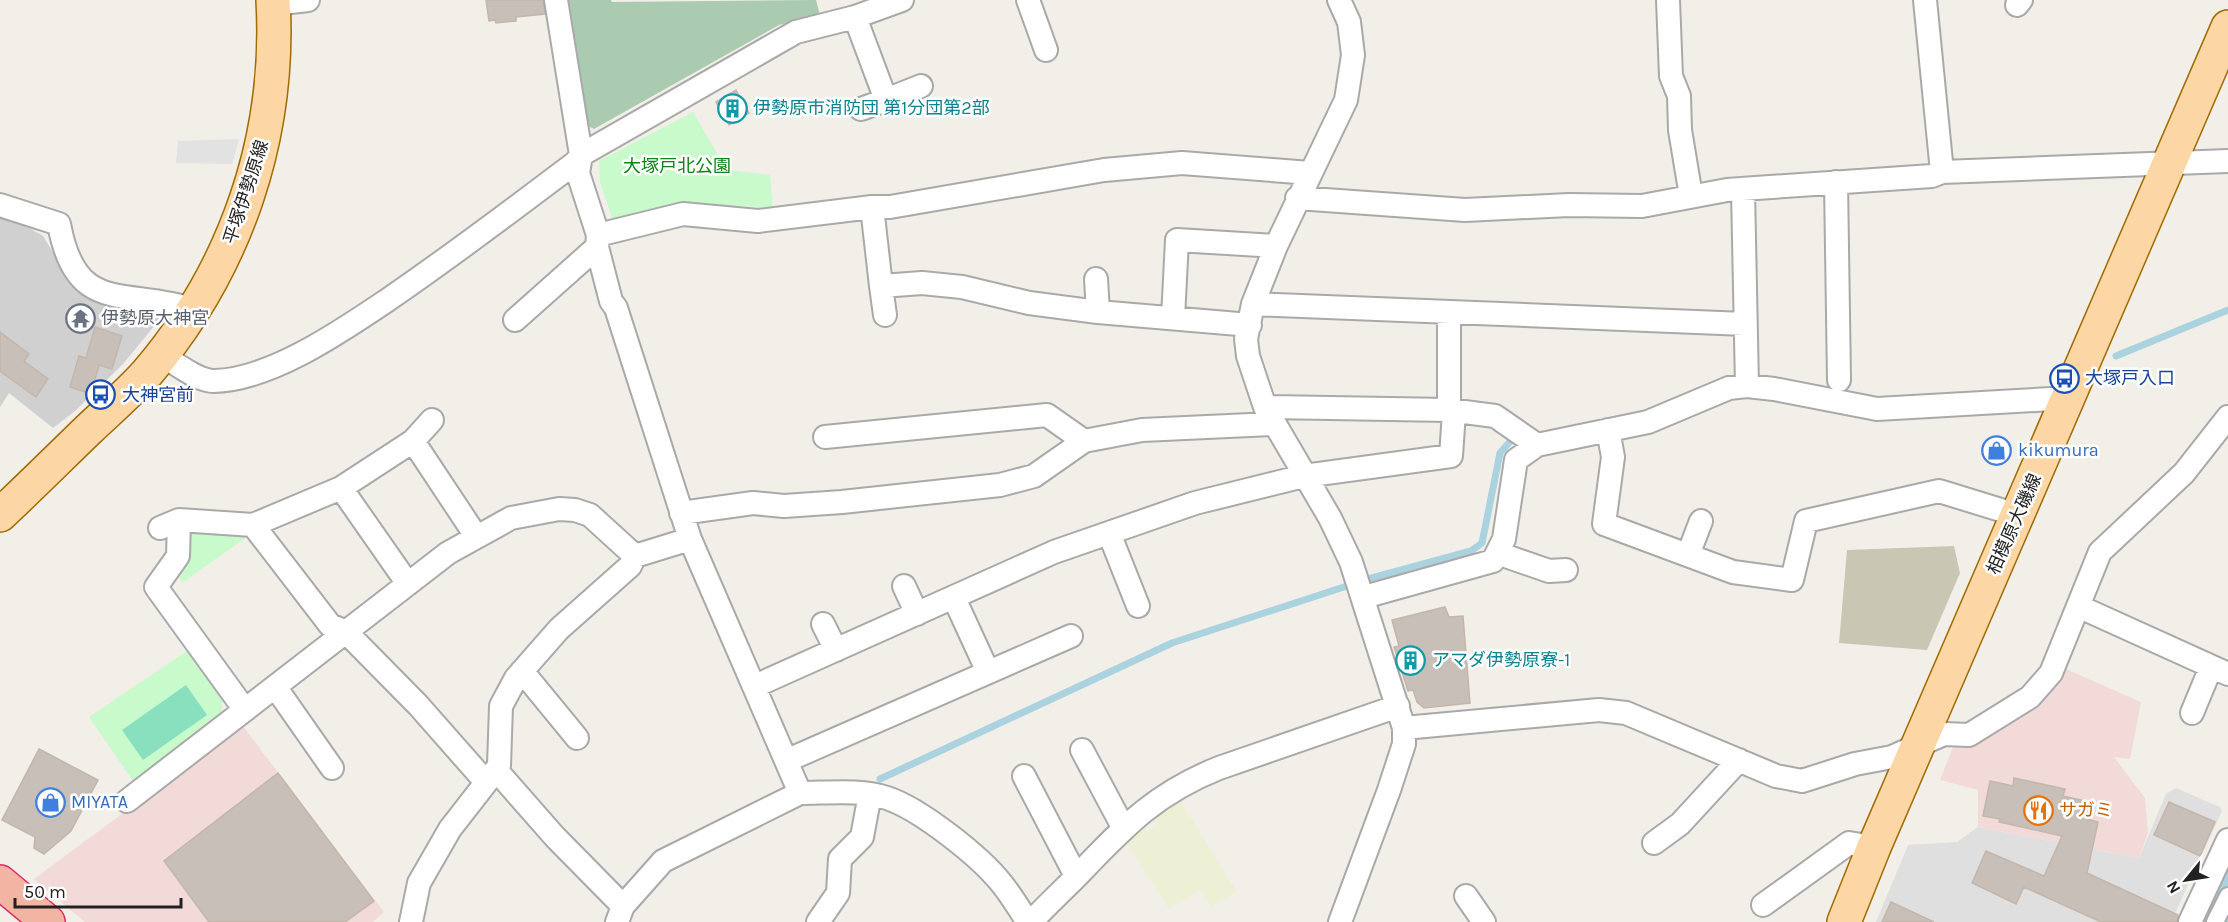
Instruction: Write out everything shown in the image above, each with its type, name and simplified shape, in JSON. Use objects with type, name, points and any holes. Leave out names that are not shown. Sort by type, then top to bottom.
[{"type":"highway","points":[[0,882],[48,922]]},
{"type":"main road","name":"平塚伊勢原線","points":[[0,515],[127,393],[162,355],[195,310],[229,247],[257,165],[272,90],[273,2]]},
{"type":"main road","name":"相模原大磯線","points":[[1844,922],[1874,847],[2228,27]]},
{"type":"street","points":[[273,2],[308,0]]},
{"type":"street","points":[[556,0],[581,155],[578,173],[598,241],[611,301],[616,308],[690,539],[788,760],[800,793]]},
{"type":"street","points":[[162,355],[211,381],[228,380],[265,369],[299,354],[340,332],[495,225],[576,162],[581,155],[796,32],[855,17],[902,0]]},
{"type":"street","points":[[1028,0],[1046,50]]},
{"type":"street","points":[[1339,0],[1349,22],[1353,55],[1346,100],[1297,198],[1276,246],[1246,339],[1248,356],[1269,415],[1338,534],[1364,597],[1401,717],[1404,744],[1340,922]]},
{"type":"street","points":[[1668,0],[1671,76],[1679,96],[1680,130],[1691,196]]},
{"type":"street","points":[[1925,0],[1942,172]]},
{"type":"street","points":[[855,17],[886,100]]},
{"type":"street","points":[[861,109],[921,86]]},
{"type":"street","points":[[1297,198],[1642,206],[1691,196],[1743,190],[1932,176],[1942,172],[2228,161]]},
{"type":"street","points":[[515,320],[598,241],[683,214],[758,221],[872,207],[890,207],[1104,170],[1182,163],[1310,173]]},
{"type":"street","points":[[1836,182],[1846,267],[1848,351],[1839,380]]},
{"type":"street","points":[[1743,190],[1748,386]]},
{"type":"street","points":[[0,205],[58,224],[71,267],[96,290],[109,295],[168,301],[195,310]]},
{"type":"street","points":[[872,207],[885,315]]},
{"type":"street","points":[[1173,318],[1177,240],[1276,246]]},
{"type":"street","points":[[1096,279],[1098,312]]},
{"type":"street","points":[[881,286],[922,283],[962,287],[1029,303],[1098,312],[1173,318],[1449,313],[1745,324]]},
{"type":"street","points":[[755,686],[1054,552],[1195,503],[1305,476],[1451,456],[1449,313]]},
{"type":"street","points":[[1364,597],[1493,561],[1504,539],[1516,460],[1537,445],[1648,422],[1729,388],[1748,386],[1876,409],[2069,398]]},
{"type":"street","points":[[681,513],[753,503],[784,506],[842,502],[1000,485],[1034,476],[1084,441],[1142,430],[1269,415],[1451,411],[1495,416],[1537,445]]},
{"type":"street","points":[[825,437],[1047,415],[1084,441]]},
{"type":"street","points":[[253,525],[330,625],[346,632],[555,837],[620,914],[663,861],[800,793],[870,794],[889,798],[915,812],[967,850],[1001,883],[1029,922],[1123,827],[1155,800],[1193,778],[1401,717],[1599,710],[1626,713],[1776,776],[1802,780],[1917,748],[1944,734],[1969,735],[2030,697],[2051,673],[2080,607],[2100,552],[2184,473],[2228,417]]},
{"type":"street","points":[[245,711],[156,587],[178,556],[169,524],[253,525],[341,488],[413,441],[432,420]]},
{"type":"street","points":[[1608,430],[1613,457],[1604,524],[1733,572],[1791,589],[1806,521],[1939,491],[2017,515]]},
{"type":"street","points":[[413,441],[476,536]]},
{"type":"street","points":[[341,488],[408,584]]},
{"type":"street","points":[[127,801],[448,553],[511,518],[558,509],[575,510],[590,515],[635,556]]},
{"type":"street","points":[[1688,555],[1701,521]]},
{"type":"street","points":[[1109,534],[1138,606]]},
{"type":"street","points":[[411,922],[419,883],[450,829],[491,776],[501,753],[499,724],[501,706],[522,670],[559,629],[630,566],[635,556],[690,539]]},
{"type":"street","points":[[1497,553],[1549,571],[1566,570]]},
{"type":"street","points":[[904,586],[917,614]]},
{"type":"street","points":[[954,598],[988,672]]},
{"type":"street","points":[[2080,607],[2220,670],[2192,713]]},
{"type":"street","points":[[823,624],[836,650]]},
{"type":"street","points":[[788,760],[1071,636]]},
{"type":"street","points":[[522,670],[577,738]]},
{"type":"street","points":[[276,688],[332,768]]},
{"type":"street","points":[[1093,759],[1123,827]]},
{"type":"street","points":[[1654,843],[1680,824],[1739,760]]},
{"type":"street","points":[[1023,784],[1076,876]]},
{"type":"street","points":[[823,920],[838,894],[840,860],[862,837],[870,794]]},
{"type":"street","points":[[2190,922],[2228,840]]},
{"type":"street","points":[[1763,905],[1850,843],[1874,847]]},
{"type":"street","points":[[1466,896],[1484,922]]},
{"type":"street","points":[[2216,922],[2228,896]]},
{"type":"shaded area","points":[[239,139],[232,164],[176,163],[178,141]]},
{"type":"shaded area","name":"伊勢原大神宮","points":[[0,211],[43,236],[59,262],[164,314],[123,364],[75,411],[53,428],[9,393],[0,407]]},
{"type":"shaded area","points":[[1954,546],[1960,573],[1927,650],[1839,643],[1847,550]]},
{"type":"shaded area","points":[[2059,666],[2141,702],[2130,759],[2114,757],[2145,798],[2148,833],[2139,858],[1978,827],[1978,790],[1940,780],[1953,747],[1967,745]]},
{"type":"shaded area","points":[[242,725],[384,912],[373,922],[85,922],[34,879]]},
{"type":"shaded area","points":[[2176,788],[2220,807],[2222,811],[2171,922],[1876,922],[1908,845],[1957,842],[1978,827],[2139,858],[2166,794]]},
{"type":"shaded area","points":[[1179,799],[1237,892],[1212,907],[1200,890],[1169,909],[1126,842],[1143,825],[1148,832],[1159,822],[1155,815]]},
{"type":"green space","points":[[561,0],[611,0],[612,2],[816,0],[820,15],[779,25],[594,129],[586,125]]},
{"type":"green space","name":"大塚戸北公園","points":[[693,112],[718,155],[719,169],[770,175],[773,208],[693,203],[614,223],[600,182],[599,161]]},
{"type":"green space","points":[[194,528],[243,533],[247,537],[183,582],[177,575],[188,535]]},
{"type":"green space","points":[[187,651],[222,700],[222,717],[133,781],[89,717]]},
{"type":"green space","points":[[186,685],[207,715],[143,760],[122,730]]},
{"type":"building","points":[[486,0],[543,0],[545,14],[516,17],[516,21],[496,23],[495,20],[489,21]]},
{"type":"building","name":"伊勢原市消防団 第1分団第2部","points":[[736,90],[749,113],[729,125],[716,102]]},
{"type":"building","points":[[95,327],[122,336],[112,369],[99,365],[91,394],[70,387],[79,356],[86,358]]},
{"type":"building","points":[[0,332],[29,354],[24,361],[48,379],[36,397],[0,371]]},
{"type":"building","name":"アマダ伊勢原寮-1","points":[[1445,607],[1449,617],[1463,616],[1470,703],[1424,708],[1417,702],[1413,690],[1408,691],[1394,647],[1399,646],[1392,620]]},
{"type":"building","points":[[39,749],[98,780],[71,831],[44,854],[34,848],[35,837],[2,820]]},
{"type":"building","points":[[278,773],[374,901],[345,922],[209,922],[164,861]]},
{"type":"building","points":[[2014,778],[2065,789],[2063,796],[2090,802],[2087,819],[2098,822],[2087,873],[2178,915],[2177,922],[2101,922],[2024,887],[2016,904],[1972,883],[1986,851],[2044,876],[2062,836],[1999,822],[2000,819],[1983,816],[1990,781],[2013,786]]},
{"type":"building","points":[[2169,802],[2215,822],[2200,856],[2154,835]]},
{"type":"building","points":[[1891,902],[1934,922],[1882,922]]},
{"type":"waterway","points":[[2116,356],[2228,310]]},
{"type":"waterway","points":[[1368,579],[1471,551],[1482,543],[1500,453],[1514,437]]},
{"type":"waterway","points":[[880,779],[1172,643],[1347,586]]},
{"type":"waterway","points":[[2208,922],[2228,881]]},
{"type":"place","name":"伊勢原市消防団 第1分団第2部","points":[[732,108]]},
{"type":"place","name":"伊勢原大神宮","points":[[80,318]]},
{"type":"place","name":"大塚戸入口","points":[[2064,378]]},
{"type":"place","name":"大神宮前","points":[[101,395]]},
{"type":"place","name":"kikumura","points":[[1997,450]]},
{"type":"place","name":"アマダ伊勢原寮-1","points":[[1411,660]]},
{"type":"place","name":"MIYATA","points":[[50,802]]},
{"type":"place","name":"サガミ","points":[[2038,810]]}]
